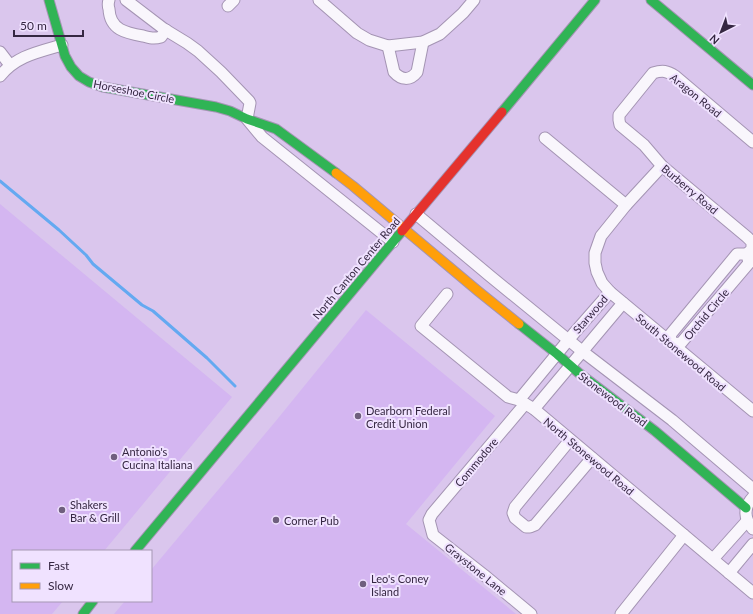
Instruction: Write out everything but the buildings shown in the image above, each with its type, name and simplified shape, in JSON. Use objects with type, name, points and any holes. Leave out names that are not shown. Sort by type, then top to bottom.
[{"type":"street","name":"Horseshoe Circle","points":[[49,0],[65,56],[71,67],[79,76],[89,82],[103,87],[216,107],[276,129],[369,198],[404,229]]},
{"type":"street","points":[[110,0],[108,2],[111,21],[125,33],[155,39],[161,37],[166,30]]},
{"type":"street","points":[[126,0],[166,30],[198,51],[221,72],[249,101],[250,104],[247,119]]},
{"type":"street","points":[[319,0],[357,33],[369,40],[388,46],[423,42],[440,34],[463,13],[474,0]]},
{"type":"street","name":"North Canton Center Road","points":[[136,550],[595,0]]},
{"type":"street","points":[[651,0],[753,85]]},
{"type":"street","points":[[388,46],[394,72],[401,78],[407,79],[414,76],[417,72],[423,42]]},
{"type":"street","points":[[0,76],[10,65],[29,55],[62,45]]},
{"type":"street","points":[[0,52],[10,65]]},
{"type":"street","name":"Aragon Road","points":[[625,129],[620,125],[619,115],[653,73],[660,71],[668,72],[675,76],[753,142]]},
{"type":"street","name":"Horseshoe Circle","points":[[247,119],[262,137],[393,242]]},
{"type":"street","name":"Burberry Road","points":[[625,129],[644,145],[662,166],[747,237],[752,242],[750,252]]},
{"type":"street","points":[[545,138],[626,205]]},
{"type":"street","points":[[293,161],[303,148]]},
{"type":"street","name":"Starwood","points":[[526,404],[557,354],[610,292],[602,283],[595,263],[595,253],[601,236],[626,205],[662,166]]},
{"type":"street","points":[[358,213],[369,198]]},
{"type":"street","name":"Stonewood Road","points":[[416,214],[568,340],[672,420],[753,489]]},
{"type":"street","name":"Stonewood Road","points":[[404,229],[570,366],[655,431],[746,508]]},
{"type":"street","name":"Orchid Circle","points":[[672,344],[670,335],[737,254],[750,252]]},
{"type":"street","points":[[478,291],[490,276]]},
{"type":"street","name":"South Stonewood Road","points":[[610,292],[753,411]]},
{"type":"street","name":"North Stonewood Road","points":[[447,294],[421,326],[508,397],[526,404],[753,593]]},
{"type":"street","name":"Starwood","points":[[526,404],[570,366],[623,303]]},
{"type":"street","name":"Commodore","points":[[429,520],[432,514],[526,404]]},
{"type":"street","points":[[570,440],[515,507],[513,513],[515,518],[526,527],[535,525],[592,458]]},
{"type":"street","points":[[713,559],[750,525],[746,508],[748,502],[753,497]]},
{"type":"street","name":"Graystone Lane","points":[[429,520],[433,535],[531,614]]},
{"type":"street","points":[[620,614],[684,536]]},
{"type":"street","points":[[729,573],[753,544]]},
{"type":"street","points":[[83,614],[93,602]]},
{"type":"shaded area","points":[[0,204],[232,397],[105,550],[12,550],[12,602],[62,602],[52,614],[0,614]]},
{"type":"shaded area","points":[[366,310],[495,416],[406,524],[516,614],[114,614],[124,602],[152,602],[152,569],[275,422]]},
{"type":"waterway","points":[[0,181],[59,230],[86,255],[93,264],[142,305],[153,311],[207,358],[235,386]]},
{"type":"traffic: fast","points":[[49,0],[65,56],[71,67],[79,76],[89,82],[103,87],[216,107],[230,111],[247,119],[276,129],[336,173]]},
{"type":"traffic: fast","points":[[502,112],[595,0]]},
{"type":"traffic: fast","points":[[651,0],[753,85]]},
{"type":"traffic: fast","points":[[136,550],[402,231]]},
{"type":"traffic: fast","points":[[519,324],[580,374],[655,431],[746,508]]},
{"type":"traffic: fast","points":[[83,614],[92,602]]},
{"type":"traffic: slow","points":[[336,173],[519,324]]},
{"type":"traffic: jam","points":[[402,231],[502,112]]},
{"type":"place","name":"Dearborn Federal Credit Union","points":[[358,416]]},
{"type":"place","name":"Antonio's Cucina Italiana","points":[[114,457]]},
{"type":"place","name":"Shakers Bar & Grill","points":[[62,510]]},
{"type":"place","name":"Corner Pub","points":[[276,520]]},
{"type":"place","name":"Leo's Coney Island","points":[[363,584]]}]
